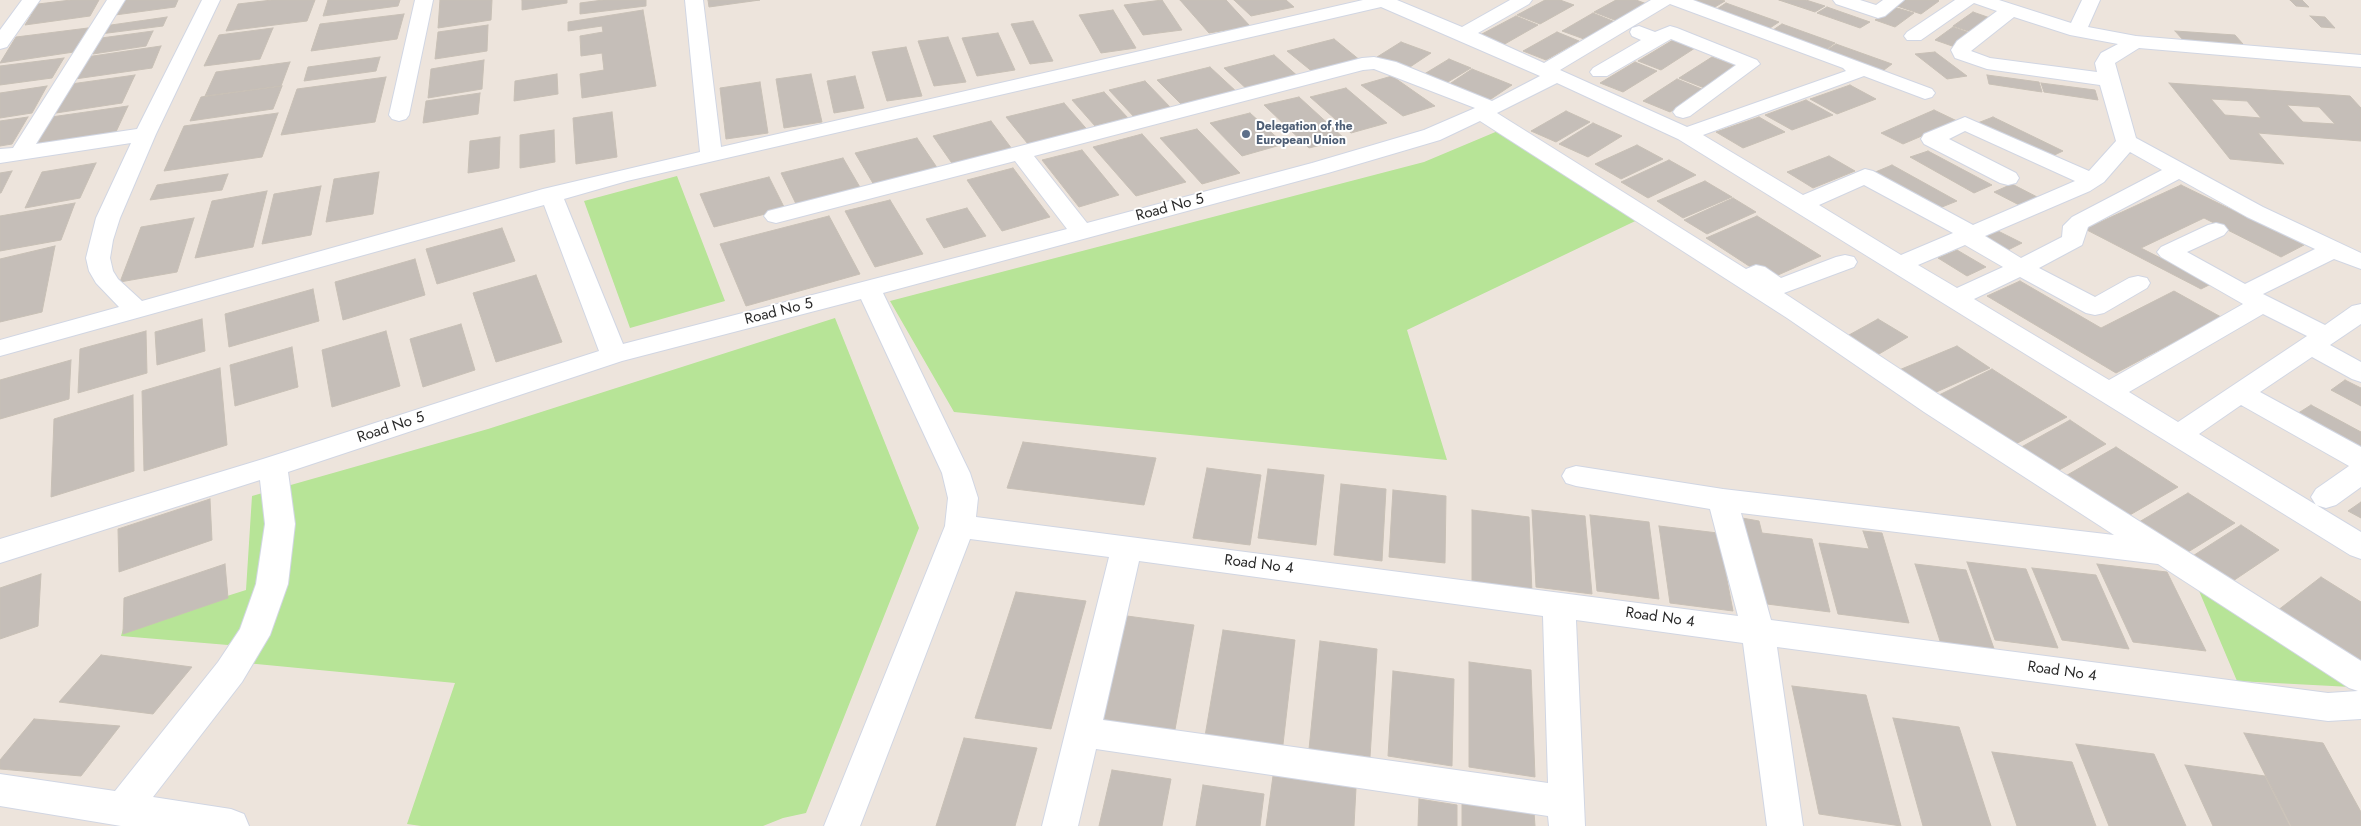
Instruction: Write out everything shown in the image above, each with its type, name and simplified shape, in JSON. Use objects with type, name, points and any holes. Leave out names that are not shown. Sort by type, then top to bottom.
[{"type":"street","points":[[0,43],[9,20],[31,0]]},
{"type":"street","points":[[10,154],[116,0]]},
{"type":"street","points":[[134,307],[108,283],[101,271],[98,258],[108,218],[145,134],[211,0]]},
{"type":"street","points":[[400,115],[424,0]]},
{"type":"street","points":[[694,0],[711,156]]},
{"type":"street","points":[[0,348],[134,307],[551,194],[1384,0],[1551,73],[1684,123],[1802,204],[2361,547]]},
{"type":"street","points":[[1463,34],[1523,0]]},
{"type":"street","name":"Road No 5","points":[[0,551],[273,466],[614,355],[1320,168],[1432,135],[1487,111],[1551,73],[1622,25],[1664,0]]},
{"type":"street","points":[[1676,0],[1925,93]]},
{"type":"street","points":[[1842,0],[1878,12],[1895,0]]},
{"type":"street","points":[[1914,36],[1967,0]]},
{"type":"street","points":[[1981,0],[2077,31],[2136,42],[2361,61]]},
{"type":"street","points":[[2077,31],[2091,0]]},
{"type":"street","points":[[2011,10],[1964,45],[1961,50],[1962,54],[1987,63],[2110,80]]},
{"type":"street","points":[[1622,25],[1656,39]]},
{"type":"street","points":[[1600,72],[1670,32],[1750,64],[1684,123]]},
{"type":"street","points":[[2136,42],[2108,57],[2105,63],[2120,124],[2127,142],[2178,171],[2333,250],[2361,262]]},
{"type":"street","points":[[776,216],[1362,64],[1389,66],[1487,111],[1509,130],[1796,312],[1934,406],[2361,678]]},
{"type":"street","points":[[1684,123],[1855,74],[1858,71],[1852,65]]},
{"type":"street","points":[[2008,178],[1932,139],[1965,123],[2091,180]]},
{"type":"street","points":[[1509,130],[1518,125],[1696,233],[1778,287],[1845,262]]},
{"type":"street","points":[[10,154],[145,134]]},
{"type":"street","points":[[1901,264],[2046,202],[2091,180],[2127,142]]},
{"type":"street","points":[[1020,154],[1082,232]]},
{"type":"street","points":[[1956,298],[2021,268],[2074,240],[2075,226],[2083,220],[2178,171]]},
{"type":"street","points":[[1802,204],[1865,176],[1970,235],[2021,268],[2095,307],[2138,283]]},
{"type":"street","points":[[551,194],[614,355]]},
{"type":"street","points":[[2046,202],[2083,220]]},
{"type":"street","points":[[2216,230],[2169,252],[2253,299],[2319,341],[2361,372]]},
{"type":"street","points":[[2109,392],[2333,250]]},
{"type":"street","points":[[842,826],[960,526],[963,498],[956,473],[869,289]]},
{"type":"street","points":[[2178,435],[2361,312]]},
{"type":"street","points":[[2240,393],[2361,460]]},
{"type":"street","points":[[122,810],[230,672],[254,635],[265,610],[272,584],[280,524],[273,466]]},
{"type":"street","points":[[2326,498],[2361,472]]},
{"type":"street","points":[[1576,476],[1723,500],[2164,552]]},
{"type":"street","points":[[1723,500],[1758,631],[1785,826]]},
{"type":"street","name":"Road No 4","points":[[960,526],[2328,707],[2361,706]]},
{"type":"street","points":[[1060,826],[1127,548]]},
{"type":"street","points":[[1083,732],[1567,814],[1559,604]]},
{"type":"street","points":[[0,790],[231,826]]},
{"type":"green space","points":[[1505,128],[1650,214],[1407,330],[1447,460],[954,412],[890,301],[1424,162]]},
{"type":"green space","points":[[677,176],[725,301],[630,328],[584,201]]},
{"type":"green space","points":[[835,318],[919,528],[806,813],[783,818],[763,826],[421,826],[407,824],[455,683],[225,661],[230,643],[228,645],[121,636],[123,629],[246,590],[252,496],[488,429]]},
{"type":"green space","points":[[2194,579],[2351,687],[2237,681]]},
{"type":"building","points":[[71,0],[99,0],[90,16],[25,25],[38,4]]},
{"type":"building","points":[[122,0],[178,0],[175,7],[115,15]]},
{"type":"building","points":[[272,0],[315,0],[307,21],[226,31],[238,4]]},
{"type":"building","points":[[328,0],[400,0],[398,6],[323,16]]},
{"type":"building","points":[[440,0],[492,0],[491,20],[438,28]]},
{"type":"building","points":[[522,0],[567,0],[567,3],[522,10]]},
{"type":"building","points":[[603,0],[646,0],[646,6],[580,14],[580,3]]},
{"type":"building","points":[[708,0],[760,0],[709,7]]},
{"type":"building","points":[[1162,0],[1182,30],[1143,35],[1124,5]]},
{"type":"building","points":[[1180,0],[1226,0],[1250,26],[1209,33]]},
{"type":"building","points":[[1234,0],[1286,0],[1294,7],[1251,16]]},
{"type":"building","points":[[1545,0],[1560,0],[1574,5],[1540,24],[1517,15]]},
{"type":"building","points":[[1616,0],[1636,0],[1647,4],[1617,21],[1594,12]]},
{"type":"building","points":[[1683,0],[1721,0],[1725,1],[1710,10]]},
{"type":"building","points":[[1779,0],[1806,0],[1825,6],[1815,12]]},
{"type":"building","points":[[1905,0],[1939,1],[1921,14],[1897,6]]},
{"type":"building","points":[[2290,0],[2302,0],[2309,7],[2296,6]]},
{"type":"building","points":[[1726,3],[1779,22],[1767,30],[1714,11]]},
{"type":"building","points":[[1827,7],[1870,22],[1860,28],[1817,13]]},
{"type":"building","points":[[1894,7],[1914,13],[1895,27],[1875,20]]},
{"type":"building","points":[[643,10],[656,86],[582,98],[580,74],[604,70],[602,53],[581,56],[580,36],[603,32],[602,26],[568,31],[568,22]]},
{"type":"building","points":[[1113,10],[1136,48],[1101,53],[1079,15]]},
{"type":"building","points":[[1973,12],[1993,19],[1974,33],[1953,26]]},
{"type":"building","points":[[1593,13],[1615,22],[1584,39],[1562,31]]},
{"type":"building","points":[[404,14],[397,39],[311,51],[320,24]]},
{"type":"building","points":[[1516,16],[1538,25],[1503,45],[1480,35]]},
{"type":"building","points":[[2310,16],[2325,17],[2335,28],[2321,27]]},
{"type":"building","points":[[167,17],[163,26],[100,34],[104,26]]},
{"type":"building","points":[[1033,21],[1053,61],[1030,64],[1011,24]]},
{"type":"building","points":[[1782,24],[1835,43],[1823,52],[1770,32]]},
{"type":"building","points":[[488,25],[487,51],[435,59],[438,32]]},
{"type":"building","points":[[1953,27],[1973,34],[1955,47],[1935,40]]},
{"type":"building","points":[[88,28],[74,52],[0,63],[16,37]]},
{"type":"building","points":[[273,28],[260,59],[204,66],[219,35]]},
{"type":"building","points":[[153,31],[146,46],[93,54],[101,38]]},
{"type":"building","points":[[2175,31],[2235,35],[2243,44],[2183,40]]},
{"type":"building","points":[[1557,32],[1579,41],[1546,60],[1523,51]]},
{"type":"building","points":[[998,33],[1015,70],[977,76],[962,38]]},
{"type":"building","points":[[948,37],[966,82],[934,86],[918,41]]},
{"type":"building","points":[[1334,39],[1361,61],[1314,73],[1287,51]]},
{"type":"building","points":[[1673,40],[1695,48],[1661,70],[1638,61]]},
{"type":"building","points":[[1401,42],[1431,53],[1407,69],[1377,57]]},
{"type":"building","points":[[1836,44],[1892,64],[1880,73],[1824,52]]},
{"type":"building","points":[[161,46],[152,68],[75,79],[86,57]]},
{"type":"building","points":[[906,47],[922,96],[887,101],[872,52]]},
{"type":"building","points":[[1935,52],[1967,76],[1947,79],[1915,54]]},
{"type":"building","points":[[1274,55],[1301,79],[1250,92],[1224,68]]},
{"type":"building","points":[[380,57],[376,71],[304,81],[308,67]]},
{"type":"building","points":[[1712,57],[1739,67],[1707,89],[1679,78]]},
{"type":"building","points":[[64,58],[52,78],[0,85],[0,66]]},
{"type":"building","points":[[1449,59],[1471,68],[1443,85],[1421,76]]},
{"type":"building","points":[[484,60],[482,89],[428,98],[431,69]]},
{"type":"building","points":[[290,62],[281,86],[205,96],[216,72]]},
{"type":"building","points":[[1635,62],[1657,71],[1623,92],[1600,83]]},
{"type":"building","points":[[1210,67],[1238,93],[1184,107],[1157,80]]},
{"type":"building","points":[[1472,69],[1512,85],[1485,103],[1445,87]]},
{"type":"building","points":[[557,74],[558,94],[514,101],[515,81]]},
{"type":"building","points":[[811,74],[822,122],[784,128],[776,79]]},
{"type":"building","points":[[135,75],[122,103],[56,113],[71,84]]},
{"type":"building","points":[[1987,75],[2039,82],[2042,92],[1989,84]]},
{"type":"building","points":[[855,76],[864,108],[834,113],[827,81]]},
{"type":"building","points":[[1392,76],[1435,106],[1403,116],[1361,85]]},
{"type":"building","points":[[386,77],[375,122],[281,135],[297,89]]},
{"type":"building","points":[[1677,79],[1704,90],[1670,112],[1643,101]]},
{"type":"building","points":[[1145,81],[1171,108],[1135,118],[1109,90]]},
{"type":"building","points":[[760,82],[768,133],[726,139],[720,88]]},
{"type":"building","points":[[2041,83],[2095,90],[2098,100],[2044,92]]},
{"type":"building","points":[[2169,83],[2350,96],[2361,108],[2361,141],[2258,133],[2284,164],[2230,159]],"holes":[[[2211,99],[2247,101],[2261,118],[2225,115]],[[2287,105],[2319,107],[2335,124],[2303,122]]]},
{"type":"building","points":[[1850,85],[1876,99],[1837,114],[1810,99]]},
{"type":"building","points":[[47,86],[32,113],[0,118],[0,93]]},
{"type":"building","points":[[282,86],[273,109],[190,121],[201,97]]},
{"type":"building","points":[[1346,88],[1387,123],[1351,133],[1310,97]]},
{"type":"building","points":[[1104,92],[1128,118],[1095,126],[1072,100]]},
{"type":"building","points":[[480,93],[478,114],[423,123],[426,101]]},
{"type":"building","points":[[1299,97],[1345,139],[1309,148],[1264,105]]},
{"type":"building","points":[[1806,100],[1833,115],[1792,130],[1765,115]]},
{"type":"building","points":[[1064,103],[1091,134],[1032,149],[1006,117]]},
{"type":"building","points":[[128,106],[115,134],[36,146],[51,117]]},
{"type":"building","points":[[1934,110],[1957,121],[1903,144],[1881,133]]},
{"type":"building","points":[[1566,111],[1590,122],[1556,142],[1531,131]]},
{"type":"building","points":[[612,112],[617,157],[576,164],[573,118]]},
{"type":"building","points":[[278,113],[262,157],[164,171],[184,126]]},
{"type":"building","name":"Delegation of the European Union","points":[[1250,113],[1284,144],[1242,156],[1210,123]]},
{"type":"building","points":[[28,117],[12,144],[0,146],[0,121]]},
{"type":"building","points":[[1759,117],[1785,132],[1743,148],[1716,132]]},
{"type":"building","points":[[1993,117],[2063,151],[2046,159],[1975,124]]},
{"type":"building","points":[[991,121],[1015,153],[956,169],[933,136]]},
{"type":"building","points":[[1593,123],[1622,136],[1588,157],[1559,144]]},
{"type":"building","points":[[1197,129],[1240,173],[1202,184],[1160,138]]},
{"type":"building","points":[[554,130],[555,162],[520,168],[520,135]]},
{"type":"building","points":[[1142,134],[1186,182],[1136,196],[1093,147]]},
{"type":"building","points":[[500,137],[499,168],[468,173],[470,141]]},
{"type":"building","points":[[917,138],[938,169],[874,185],[855,153]]},
{"type":"building","points":[[1637,145],[1663,159],[1621,179],[1595,164]]},
{"type":"building","points":[[1082,150],[1119,195],[1079,207],[1042,160]]},
{"type":"building","points":[[1928,151],[1992,185],[1974,193],[1910,157]]},
{"type":"building","points":[[1829,156],[1855,171],[1813,188],[1787,172]]},
{"type":"building","points":[[843,158],[861,189],[797,206],[781,173]]},
{"type":"building","points":[[1669,160],[1696,175],[1648,198],[1621,182]]},
{"type":"building","points":[[96,163],[80,198],[25,208],[42,172]]},
{"type":"building","points":[[1892,165],[1957,201],[1937,209],[1873,173]]},
{"type":"building","points":[[1013,168],[1050,217],[1002,231],[967,180]]},
{"type":"building","points":[[12,171],[1,193],[0,193],[0,173]]},
{"type":"building","points":[[379,172],[373,214],[326,222],[334,179]]},
{"type":"building","points":[[228,174],[222,190],[150,200],[157,185]]},
{"type":"building","points":[[769,177],[785,209],[714,227],[700,194]]},
{"type":"building","points":[[1705,181],[1732,197],[1683,218],[1657,201]]},
{"type":"building","points":[[2012,184],[2041,199],[2023,207],[1994,192]]},
{"type":"building","points":[[2181,185],[2304,245],[2281,257],[2204,218],[2141,248],[2211,284],[2201,289],[2085,229]]},
{"type":"building","points":[[321,186],[311,235],[262,244],[274,194]]},
{"type":"building","points":[[267,191],[253,247],[195,258],[212,201]]},
{"type":"building","points":[[1733,198],[1756,212],[1707,234],[1684,220]]},
{"type":"building","points":[[890,200],[923,254],[875,267],[845,211]]},
{"type":"building","points":[[75,203],[61,240],[0,251],[0,216]]},
{"type":"building","points":[[967,208],[986,236],[944,248],[926,219]]},
{"type":"building","points":[[829,216],[860,274],[746,306],[720,244]]},
{"type":"building","points":[[1757,216],[1821,256],[1769,279],[1706,238]]},
{"type":"building","points":[[194,218],[177,272],[120,282],[141,227]]},
{"type":"building","points":[[502,228],[515,261],[437,284],[426,249]]},
{"type":"building","points":[[1992,228],[2022,243],[2004,252],[1975,236]]},
{"type":"building","points":[[55,246],[42,312],[0,322],[0,259]]},
{"type":"building","points":[[1957,250],[1986,267],[1967,276],[1938,258]]},
{"type":"building","points":[[415,259],[425,295],[343,320],[335,282]]},
{"type":"building","points":[[536,275],[562,342],[496,362],[473,293]]},
{"type":"building","points":[[2020,281],[2101,328],[2174,291],[2221,317],[2116,373],[1987,296]]},
{"type":"building","points":[[313,289],[319,321],[229,347],[225,314]]},
{"type":"building","points":[[202,319],[205,351],[157,365],[155,332]]},
{"type":"building","points":[[1878,319],[1908,337],[1879,354],[1849,335]]},
{"type":"building","points":[[461,324],[475,370],[423,387],[410,339]]},
{"type":"building","points":[[146,331],[147,373],[78,393],[80,349]]},
{"type":"building","points":[[386,331],[400,386],[332,407],[322,350]]},
{"type":"building","points":[[1957,346],[1990,368],[1932,394],[1899,370]]},
{"type":"building","points":[[292,347],[298,387],[235,406],[230,365]]},
{"type":"building","points":[[71,360],[69,399],[0,419],[0,380]]},
{"type":"building","points":[[220,368],[227,445],[144,471],[142,391]]},
{"type":"building","points":[[1992,369],[2067,417],[2010,447],[1937,396]]},
{"type":"building","points":[[2345,380],[2361,388],[2361,406],[2331,390]]},
{"type":"building","points":[[133,395],[134,471],[51,497],[54,419]]},
{"type":"building","points":[[2311,405],[2361,432],[2361,456],[2292,417]]},
{"type":"building","points":[[2070,420],[2106,444],[2052,474],[2016,450]]},
{"type":"building","points":[[1023,442],[1156,458],[1144,505],[1007,488]]},
{"type":"building","points":[[2116,447],[2178,487],[2123,519],[2062,478]]},
{"type":"building","points":[[1207,468],[1261,475],[1250,545],[1193,538]]},
{"type":"building","points":[[1268,469],[1324,475],[1316,545],[1258,538]]},
{"type":"building","points":[[1341,484],[1386,489],[1382,561],[1334,555]]},
{"type":"building","points":[[1393,490],[1446,496],[1445,563],[1389,557]]},
{"type":"building","points":[[2188,493],[2235,523],[2180,557],[2134,525]]},
{"type":"building","points":[[210,499],[212,540],[119,572],[118,529]]},
{"type":"building","points":[[2361,502],[2361,518],[2348,511]]},
{"type":"building","points":[[1472,510],[1529,517],[1532,593],[1472,585]]},
{"type":"building","points":[[1532,510],[1585,516],[1592,594],[1536,587]]},
{"type":"building","points":[[1590,515],[1649,522],[1659,599],[1597,591]]},
{"type":"building","points":[[1742,518],[1759,521],[1762,533],[1812,539],[1830,612],[1759,603]]},
{"type":"building","points":[[2241,525],[2279,550],[2227,585],[2188,559]]},
{"type":"building","points":[[1659,526],[1718,533],[1733,611],[1670,603]]},
{"type":"building","points":[[1863,531],[1882,533],[1909,623],[1838,614],[1819,543],[1869,549]]},
{"type":"building","points":[[1967,562],[2026,569],[2058,648],[1995,640]]},
{"type":"building","points":[[225,564],[228,598],[123,634],[124,598]]},
{"type":"building","points":[[1915,564],[1966,570],[1997,657],[1943,650]]},
{"type":"building","points":[[2097,564],[2167,572],[2206,651],[2133,642]]},
{"type":"building","points":[[2032,568],[2096,575],[2129,649],[2062,640]]},
{"type":"building","points":[[41,574],[38,626],[0,639],[0,588]]},
{"type":"building","points":[[2321,577],[2361,602],[2361,661],[2354,667],[2273,614]]},
{"type":"building","points":[[1016,592],[1086,601],[1051,729],[975,718]]},
{"type":"building","points":[[1127,616],[1194,625],[1174,735],[1101,725]]},
{"type":"building","points":[[1223,630],[1295,640],[1282,753],[1204,742]]},
{"type":"building","points":[[1320,641],[1377,649],[1370,757],[1309,749]]},
{"type":"building","points":[[101,655],[192,667],[153,714],[59,702]]},
{"type":"building","points":[[1469,662],[1531,670],[1535,777],[1469,767]]},
{"type":"building","points":[[1393,671],[1454,679],[1452,766],[1388,756]]},
{"type":"building","points":[[1792,686],[1866,695],[1901,826],[1819,814]]},
{"type":"building","points":[[1893,718],[1959,727],[1991,826],[1923,826]]},
{"type":"building","points":[[34,719],[120,726],[81,776],[0,769],[0,760]]},
{"type":"building","points":[[2244,733],[2323,743],[2361,812],[2361,826],[2291,826]]},
{"type":"building","points":[[964,738],[1037,748],[1015,826],[936,826]]},
{"type":"building","points":[[2076,744],[2154,754],[2186,826],[2109,826]]},
{"type":"building","points":[[1992,752],[2072,762],[2096,826],[2017,826]]},
{"type":"building","points":[[2185,765],[2265,776],[2290,826],[2213,826]]},
{"type":"building","points":[[1112,770],[1171,779],[1162,826],[1099,826]]},
{"type":"building","points":[[1273,776],[1356,788],[1354,826],[1266,826]]},
{"type":"building","points":[[1203,785],[1264,794],[1260,826],[1196,826]]},
{"type":"building","points":[[1419,799],[1457,805],[1457,826],[1418,826]]},
{"type":"building","points":[[1462,802],[1534,812],[1535,826],[1462,826]]},
{"type":"place","name":"Delegation of the European Union","points":[[1246,134]]}]
